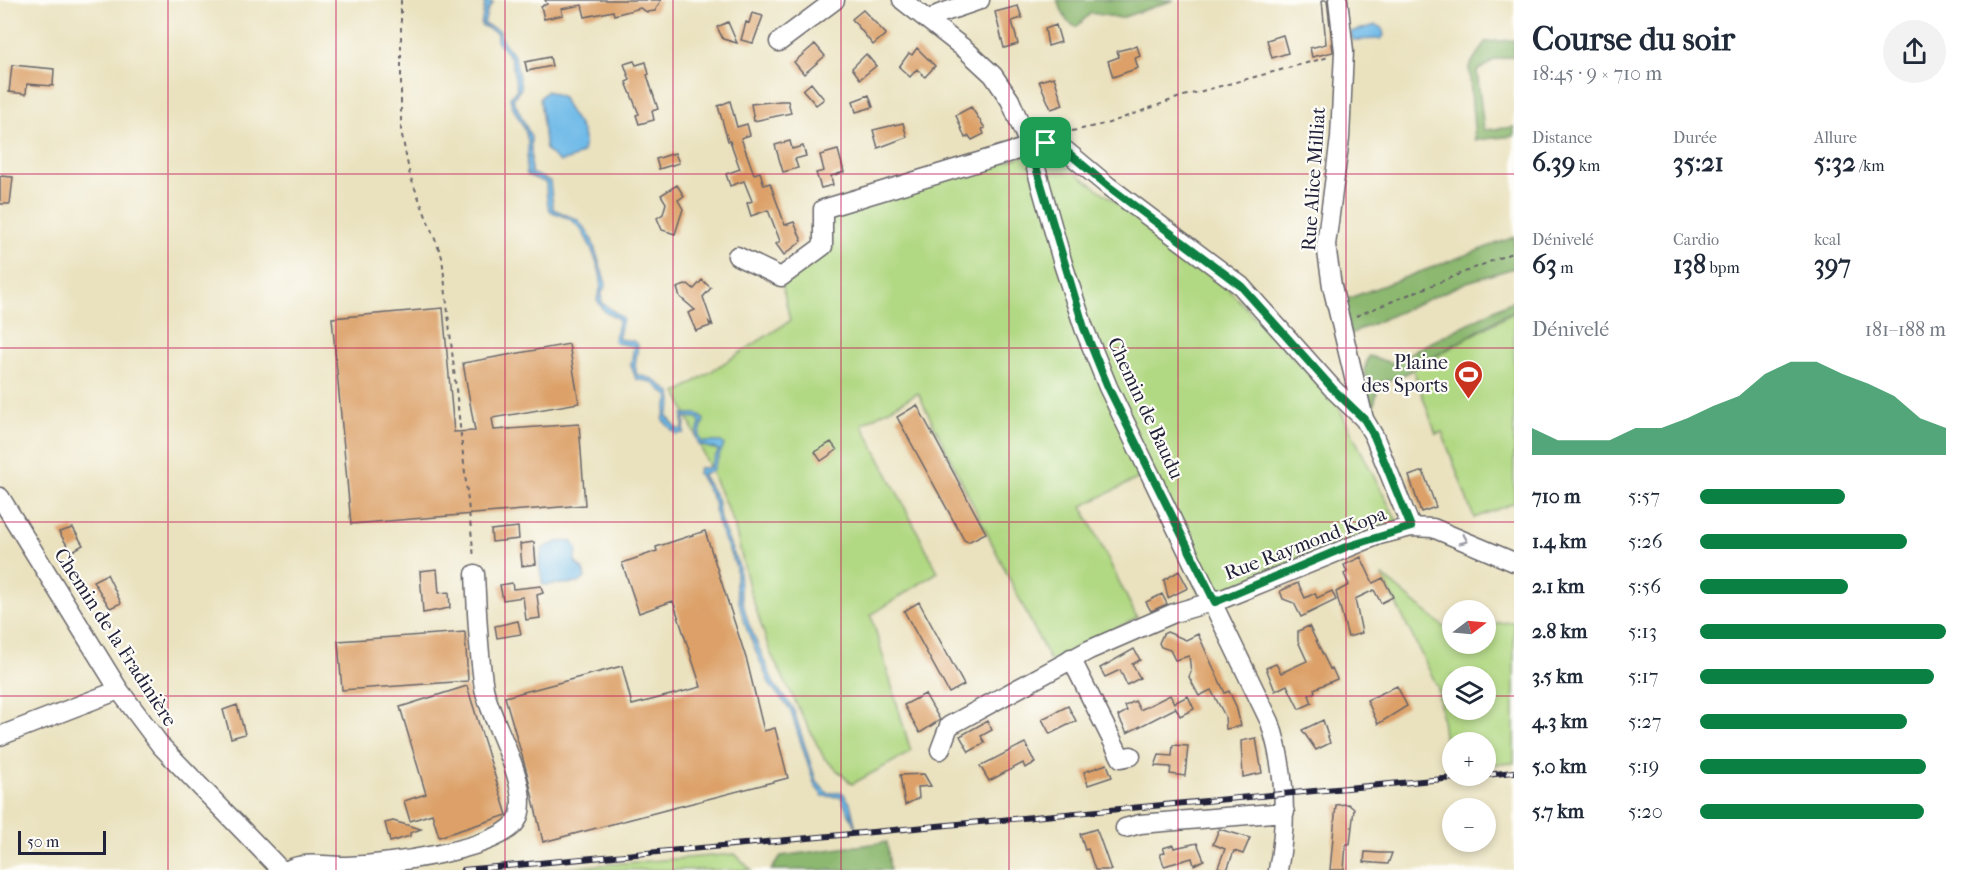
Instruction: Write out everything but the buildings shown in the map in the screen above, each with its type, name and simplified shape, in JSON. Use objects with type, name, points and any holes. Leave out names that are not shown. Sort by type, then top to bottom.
[{"type":"street","points":[[779,42],[835,0]]},
{"type":"street","name":"Chemin de Baudu","points":[[902,0],[931,21],[993,75],[1038,145],[1084,328],[1108,387],[1215,602],[1270,722],[1283,777],[1285,812],[1278,870]]},
{"type":"street","points":[[931,21],[939,14],[980,0]]},
{"type":"street","name":"Rue Alice Milliat","points":[[1338,0],[1344,55],[1340,138],[1326,245],[1364,419],[1374,436],[1411,527]]},
{"type":"street","points":[[737,256],[781,277],[823,246],[823,209],[1038,145],[1065,150],[1108,186],[1241,286],[1334,390],[1364,419]]},
{"type":"street","name":"Chemin de la Fradinière","points":[[0,497],[120,690],[176,764],[281,870]]},
{"type":"street","name":"Rue Raymond Kopa","points":[[940,750],[949,726],[1071,658],[1174,613],[1215,602],[1346,547],[1411,527],[1440,530],[1514,562]]},
{"type":"street","points":[[288,870],[299,865],[348,866],[387,863],[455,850],[497,837],[515,823],[520,812],[521,801],[518,784],[484,691],[475,574]]},
{"type":"street","points":[[1071,658],[1122,758],[1131,756]]},
{"type":"street","points":[[0,736],[120,690]]},
{"type":"street","points":[[1125,828],[1140,824],[1285,812]]},
{"type":"path","points":[[401,0],[401,130],[410,176],[442,257],[475,574]]},
{"type":"path","points":[[1038,145],[1054,136],[1109,123],[1180,97],[1344,55]]},
{"type":"path","points":[[1341,322],[1514,252]]},
{"type":"green space","points":[[1057,0],[1174,0],[1121,18],[1091,13],[1076,27],[1067,21]]},
{"type":"green space","points":[[1514,40],[1514,56],[1494,60],[1477,71],[1484,130],[1514,127],[1514,136],[1475,140],[1469,67],[1485,42]]},
{"type":"green space","points":[[1045,150],[1214,274],[1337,404],[1399,525],[1222,593],[1199,593],[1141,477],[1082,506],[1137,618],[1050,661],[918,393],[862,424],[938,572],[871,615],[911,752],[852,784],[824,758],[770,652],[750,591],[734,524],[677,393],[790,321],[782,283],[830,248],[830,214]]},
{"type":"green space","points":[[1514,237],[1514,268],[1467,282],[1350,334],[1344,300]]},
{"type":"green space","points":[[1514,300],[1514,312],[1505,315],[1403,375],[1379,384],[1372,412],[1364,370],[1369,356],[1391,363]]},
{"type":"green space","name":"Plaine des Sports","points":[[1514,312],[1514,503],[1474,518],[1442,432],[1436,434],[1413,369]]},
{"type":"green space","points":[[1382,575],[1442,625],[1442,654],[1496,654],[1496,623],[1514,622],[1514,763],[1496,764],[1496,732],[1444,732],[1442,720],[1496,720],[1496,666],[1442,666],[1442,719],[1438,688]]},
{"type":"green space","points":[[887,842],[890,870],[771,870],[781,856]]},
{"type":"green space","points":[[735,854],[751,870],[540,870]]},
{"type":"water","points":[[481,0],[493,3],[488,9],[484,24],[500,31],[501,39],[515,57],[521,88],[513,99],[531,137],[531,173],[550,181],[553,209],[578,220],[591,237],[606,284],[601,295],[602,303],[623,318],[618,339],[633,341],[638,345],[635,365],[637,375],[653,379],[671,393],[672,403],[667,416],[678,430],[683,429],[683,414],[698,414],[704,420],[699,436],[702,442],[721,442],[724,445],[712,471],[702,474],[717,499],[720,520],[739,567],[740,592],[748,622],[774,684],[793,708],[816,781],[827,793],[843,793],[850,803],[856,829],[841,797],[823,796],[815,786],[790,709],[770,685],[744,622],[736,589],[736,567],[717,522],[714,501],[698,473],[699,468],[709,468],[719,450],[699,445],[696,436],[700,424],[698,418],[685,417],[684,433],[676,434],[663,420],[669,397],[652,382],[636,379],[631,365],[634,346],[616,343],[614,340],[619,319],[605,312],[597,300],[601,286],[600,276],[588,242],[575,223],[552,212],[548,204],[546,183],[527,175],[528,142],[510,98],[517,89],[511,58],[497,41],[497,33],[481,25],[485,4]]},
{"type":"water","points":[[1376,25],[1382,28],[1384,35],[1381,39],[1353,40],[1350,32]]},
{"type":"water","points":[[547,91],[563,97],[583,135],[583,152],[560,162],[546,150],[540,98]]},
{"type":"water","points":[[572,541],[577,549],[575,562],[583,570],[585,578],[579,583],[543,585],[539,564],[543,548],[558,542]]},
{"type":"railway","points":[[1496,774],[1514,772]]},
{"type":"railway","points":[[463,870],[1442,779]]},
{"type":"place","name":"Plaine des Sports","points":[[1469,400]]},
{"type":"route","points":[[1046,143],[1065,150],[1108,186],[1241,286],[1334,390],[1364,419],[1374,436],[1411,527],[1346,547],[1215,602],[1108,387],[1084,328],[1063,264],[1030,147],[1046,143]]}]
